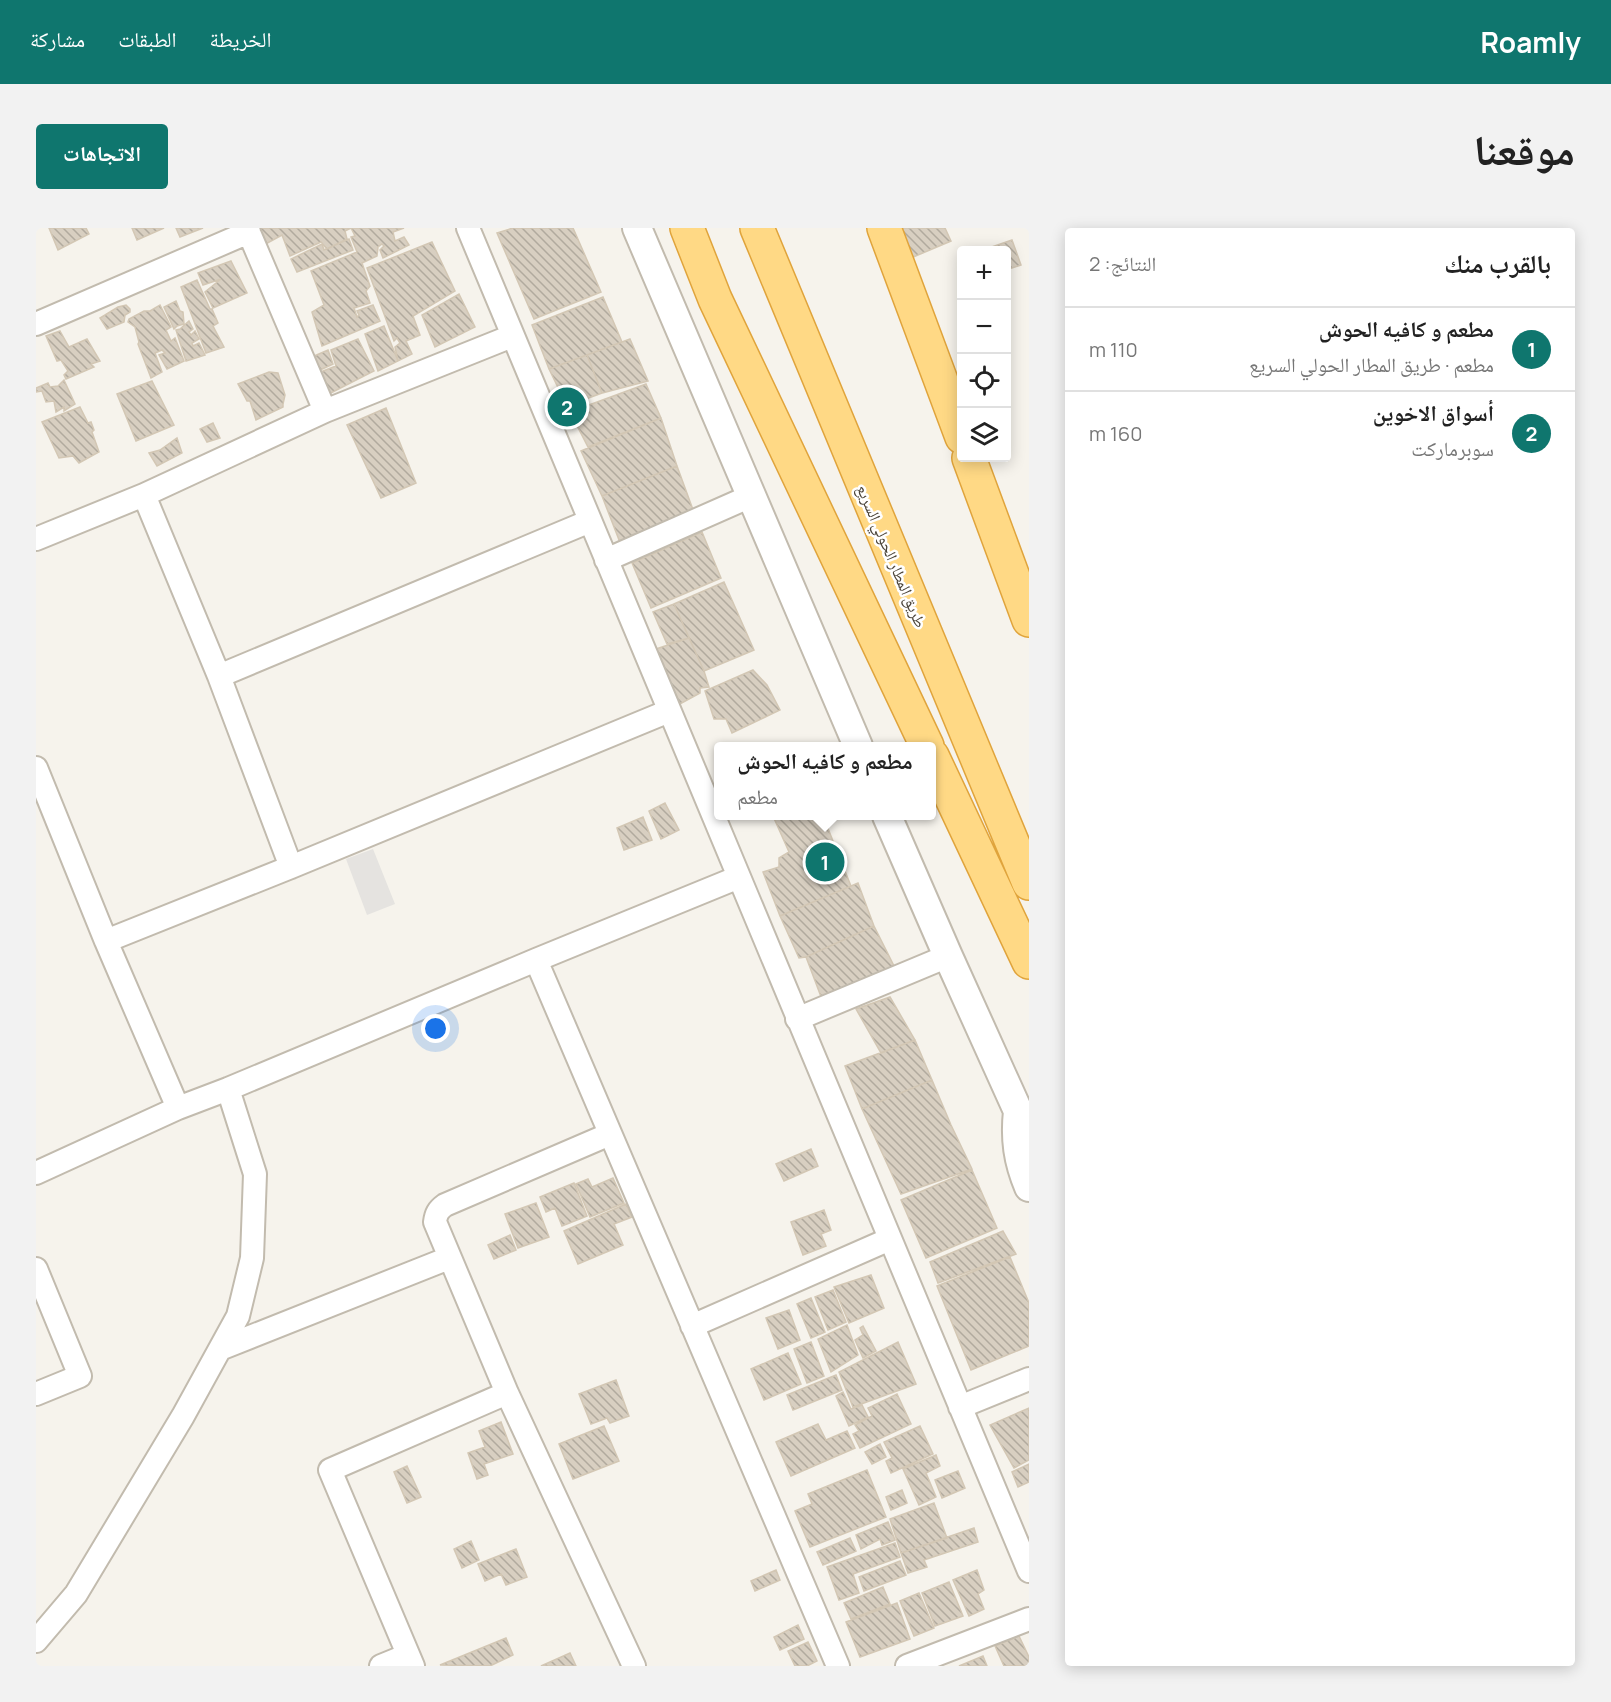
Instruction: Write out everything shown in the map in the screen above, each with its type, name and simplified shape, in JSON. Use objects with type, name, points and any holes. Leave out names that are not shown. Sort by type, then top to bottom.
[{"type":"highway","points":[[687,228],[715,299],[925,742]]},
{"type":"highway","name":"طريق المطار الحولي السريع","points":[[757,228],[1029,883]]},
{"type":"highway","points":[[884,228],[957,424]]},
{"type":"highway","points":[[970,462],[1029,620]]},
{"type":"highway","points":[[936,764],[1029,962]]},
{"type":"street","points":[[468,228],[714,818]]},
{"type":"street","points":[[638,228],[856,742]]},
{"type":"street","points":[[36,324],[248,230],[325,411]]},
{"type":"street","points":[[36,539],[144,495],[325,411],[512,336]]},
{"type":"street","points":[[144,495],[219,676],[291,867]]},
{"type":"street","points":[[606,560],[751,496]]},
{"type":"street","points":[[219,676],[590,521]]},
{"type":"street","points":[[106,941],[669,711]]},
{"type":"street","points":[[36,768],[106,941],[178,1108]]},
{"type":"street","points":[[715,820],[1029,1571]]},
{"type":"street","points":[[889,820],[1023,1119],[1016,1132],[1017,1153],[1029,1187]]},
{"type":"street","points":[[36,1173],[178,1108],[739,877]]},
{"type":"street","points":[[797,1019],[948,956]]},
{"type":"street","points":[[536,960],[838,1666]]},
{"type":"street","points":[[36,1641],[76,1594],[166,1444],[238,1316],[252,1258],[255,1174],[228,1089]]},
{"type":"street","points":[[610,1134],[444,1205],[439,1209],[435,1222],[507,1393],[634,1666]]},
{"type":"street","points":[[692,1326],[890,1239]]},
{"type":"street","points":[[220,1349],[449,1258]]},
{"type":"street","points":[[36,1269],[80,1376],[36,1394]]},
{"type":"street","points":[[960,1407],[1029,1379]]},
{"type":"street","points":[[381,1666],[411,1660],[330,1470],[507,1393]]},
{"type":"street","points":[[907,1666],[1029,1618]]},
{"type":"shaded area","points":[[373,849],[395,904],[367,915],[346,859]]},
{"type":"building","points":[[49,228],[86,228],[89,234],[58,250]]},
{"type":"building","points":[[132,228],[164,228],[137,240]]},
{"type":"building","points":[[176,228],[203,228],[180,237]]},
{"type":"building","points":[[258,228],[351,228],[345,231],[347,239],[327,249],[321,242],[290,256],[282,235],[264,245]]},
{"type":"building","points":[[351,228],[404,228],[393,232],[395,241],[404,237],[409,245],[383,258],[380,250],[384,246],[382,244],[378,247],[377,256],[362,263],[370,286],[366,291],[370,303],[354,308],[357,317],[359,315],[357,311],[373,305],[380,321],[322,346],[312,312],[324,305],[311,271],[357,252],[351,237],[355,236]]},
{"type":"building","points":[[513,228],[573,228],[601,292],[534,319],[497,233]]},
{"type":"building","points":[[899,228],[945,228],[951,241],[911,258]]},
{"type":"building","points":[[349,239],[353,250],[297,272],[291,259],[322,244],[324,250]]},
{"type":"building","points":[[1012,240],[1021,265],[1011,268],[1011,246],[995,246]]},
{"type":"building","points":[[432,242],[455,291],[413,316],[420,335],[406,341],[412,354],[398,361],[395,347],[400,343],[397,338],[394,341],[367,268]]},
{"type":"building","points":[[231,261],[247,293],[213,308],[205,292],[221,279],[203,285],[198,273]]},
{"type":"building","points":[[197,280],[218,323],[213,326],[224,347],[206,353],[181,287]]},
{"type":"building","points":[[459,294],[475,327],[435,347],[422,315]]},
{"type":"building","points":[[603,297],[622,342],[549,369],[532,325]]},
{"type":"building","points":[[176,301],[180,311],[183,312],[184,324],[174,329],[164,307]]},
{"type":"building","points":[[126,305],[130,312],[125,315],[124,322],[107,329],[100,318]]},
{"type":"building","points":[[160,305],[171,327],[166,330],[171,341],[175,338],[184,361],[167,369],[159,355],[165,353],[162,350],[155,353],[162,372],[151,378],[138,344],[135,327],[128,322],[129,319],[144,311],[150,311]]},
{"type":"building","points":[[189,321],[193,329],[189,332],[191,335],[195,331],[199,339],[192,343],[193,346],[199,343],[205,355],[186,361],[176,330]]},
{"type":"building","points":[[384,326],[398,361],[378,371],[365,334]]},
{"type":"building","points":[[60,331],[69,347],[87,339],[100,361],[91,364],[94,367],[66,379],[64,375],[68,371],[61,360],[57,361],[46,336]]},
{"type":"building","points":[[358,339],[374,371],[327,395],[318,373],[336,366],[331,350]]},
{"type":"building","points":[[630,339],[648,381],[602,393],[587,355]]},
{"type":"building","points":[[328,350],[333,364],[318,371],[312,357]]},
{"type":"building","points":[[587,355],[602,393],[567,406],[549,369]]},
{"type":"building","points":[[269,372],[278,373],[285,395],[283,407],[256,420],[250,401],[247,401],[238,384]]},
{"type":"building","points":[[64,380],[75,404],[64,411],[64,407],[56,412],[54,401],[46,402],[42,391],[36,392],[36,388],[48,383],[50,387],[58,386]]},
{"type":"building","points":[[152,381],[174,425],[136,441],[117,394]]},
{"type":"building","points":[[646,384],[661,418],[588,447],[570,412]]},
{"type":"building","points":[[80,407],[88,423],[91,422],[99,452],[79,463],[73,456],[59,458],[42,422]]},
{"type":"building","points":[[386,408],[416,483],[381,498],[347,425]]},
{"type":"building","points":[[661,418],[677,466],[602,496],[581,451]]},
{"type":"building","points":[[213,423],[220,438],[207,442],[200,429]]},
{"type":"building","points":[[177,438],[182,453],[157,466],[149,453],[160,450]]},
{"type":"building","points":[[677,466],[696,518],[621,545],[602,496]]},
{"type":"building","points":[[702,532],[721,578],[651,608],[632,563]]},
{"type":"building","points":[[724,582],[754,650],[704,671],[674,604]]},
{"type":"building","points":[[674,604],[689,638],[667,644],[653,612]]},
{"type":"building","points":[[689,638],[709,687],[700,688],[700,693],[680,704],[656,649]]},
{"type":"building","points":[[753,670],[767,685],[780,710],[732,733],[726,719],[714,719],[705,691]]},
{"type":"building","points":[[665,803],[679,830],[661,839],[649,811]]},
{"type":"building","points":[[643,817],[652,840],[624,850],[617,828]]},
{"type":"building","points":[[775,820],[825,820],[851,886],[780,916],[763,872],[779,867],[779,858],[789,852]]},
{"type":"building","points":[[858,883],[874,926],[806,957],[799,958],[780,916]]},
{"type":"building","points":[[874,926],[895,968],[823,1002],[806,957]]},
{"type":"building","points":[[890,997],[915,1040],[881,1053],[856,1009]]},
{"type":"building","points":[[915,1040],[932,1080],[862,1109],[845,1066]]},
{"type":"building","points":[[932,1080],[972,1169],[901,1194],[862,1109]]},
{"type":"building","points":[[811,1149],[818,1166],[784,1181],[776,1164]]},
{"type":"building","points":[[972,1170],[997,1228],[926,1258],[901,1200]]},
{"type":"building","points":[[613,1178],[624,1203],[590,1217],[576,1184],[588,1179],[592,1187]]},
{"type":"building","points":[[574,1183],[587,1216],[562,1226],[555,1208],[546,1212],[540,1197]]},
{"type":"building","points":[[536,1203],[549,1237],[518,1248],[505,1214]]},
{"type":"building","points":[[626,1204],[632,1217],[614,1224],[623,1245],[578,1264],[564,1231]]},
{"type":"building","points":[[824,1210],[831,1230],[821,1234],[826,1246],[803,1255],[791,1222]]},
{"type":"building","points":[[1003,1231],[1016,1254],[938,1283],[930,1262]]},
{"type":"building","points":[[510,1235],[516,1250],[494,1259],[488,1245]]},
{"type":"building","points":[[1010,1257],[1029,1303],[1029,1346],[971,1370],[937,1286]]},
{"type":"building","points":[[871,1275],[884,1308],[849,1323],[834,1287]]},
{"type":"building","points":[[833,1290],[846,1322],[828,1330],[815,1297]]},
{"type":"building","points":[[811,1298],[825,1332],[811,1338],[797,1304]]},
{"type":"building","points":[[789,1310],[800,1340],[778,1349],[766,1318]]},
{"type":"building","points":[[847,1325],[858,1355],[831,1372],[818,1339]]},
{"type":"building","points":[[863,1326],[876,1351],[863,1358],[855,1340],[863,1335],[860,1328]]},
{"type":"building","points":[[811,1342],[824,1376],[807,1383],[794,1349]]},
{"type":"building","points":[[898,1342],[916,1384],[853,1407],[839,1372]]},
{"type":"building","points":[[788,1353],[801,1384],[764,1400],[751,1369]]},
{"type":"building","points":[[836,1375],[842,1390],[793,1410],[787,1395]]},
{"type":"building","points":[[616,1380],[629,1416],[610,1423],[607,1418],[591,1424],[579,1394]]},
{"type":"building","points":[[843,1392],[851,1409],[862,1405],[868,1417],[849,1426],[836,1396]]},
{"type":"building","points":[[897,1394],[911,1424],[860,1448],[853,1434],[859,1431],[855,1425],[872,1416],[868,1408]]},
{"type":"building","points":[[1029,1408],[1029,1460],[1014,1468],[990,1425]]},
{"type":"building","points":[[501,1422],[513,1454],[484,1464],[488,1475],[477,1479],[468,1453],[485,1447],[479,1431]]},
{"type":"building","points":[[818,1424],[826,1440],[847,1431],[855,1448],[791,1476],[776,1442]]},
{"type":"building","points":[[604,1426],[619,1461],[573,1479],[559,1444]]},
{"type":"building","points":[[920,1426],[933,1454],[891,1473],[886,1461],[892,1458],[884,1442]]},
{"type":"building","points":[[880,1444],[886,1457],[872,1464],[865,1452]]},
{"type":"building","points":[[936,1455],[940,1466],[926,1473],[936,1497],[919,1505],[903,1469]]},
{"type":"building","points":[[1029,1464],[1029,1482],[1018,1487],[1012,1472]]},
{"type":"building","points":[[407,1466],[421,1497],[407,1503],[394,1472]]},
{"type":"building","points":[[867,1470],[886,1517],[810,1547],[795,1511],[812,1504],[808,1494]]},
{"type":"building","points":[[958,1471],[965,1488],[942,1498],[935,1480]]},
{"type":"building","points":[[902,1490],[907,1503],[891,1510],[886,1497]]},
{"type":"building","points":[[934,1503],[947,1538],[901,1553],[890,1519]]},
{"type":"building","points":[[888,1522],[895,1540],[882,1545],[880,1539],[861,1549],[856,1535]]},
{"type":"building","points":[[974,1528],[978,1542],[924,1560],[927,1567],[908,1573],[901,1553]]},
{"type":"building","points":[[850,1538],[856,1551],[823,1565],[817,1552]]},
{"type":"building","points":[[471,1541],[479,1560],[462,1568],[454,1549]]},
{"type":"building","points":[[895,1543],[900,1557],[853,1574],[859,1593],[839,1600],[827,1567]]},
{"type":"building","points":[[516,1549],[527,1577],[506,1585],[501,1574],[485,1581],[478,1564]]},
{"type":"building","points":[[900,1561],[906,1575],[864,1591],[859,1577]]},
{"type":"building","points":[[776,1570],[780,1580],[755,1591],[751,1581]]},
{"type":"building","points":[[977,1570],[984,1590],[978,1594],[984,1609],[969,1616],[953,1580]]},
{"type":"building","points":[[949,1582],[963,1616],[935,1626],[922,1593]]},
{"type":"building","points":[[883,1587],[890,1604],[851,1619],[844,1603]]},
{"type":"building","points":[[919,1593],[934,1628],[914,1636],[900,1601]]},
{"type":"building","points":[[897,1603],[910,1639],[860,1657],[846,1622]]},
{"type":"building","points":[[798,1625],[804,1639],[780,1650],[774,1637]]},
{"type":"building","points":[[1019,1636],[1029,1657],[1029,1666],[1004,1666],[995,1646]]},
{"type":"building","points":[[506,1638],[513,1655],[490,1666],[440,1665]]},
{"type":"building","points":[[808,1642],[817,1661],[807,1666],[795,1666],[788,1651]]},
{"type":"building","points":[[570,1653],[576,1666],[541,1666]]},
{"type":"building","points":[[983,1656],[987,1666],[959,1666]]},
{"type":"place","name":"أسواق الاخوين","points":[[567,407]]},
{"type":"place","name":"مطعم و كافيه الحوش","points":[[825,862]]}]
